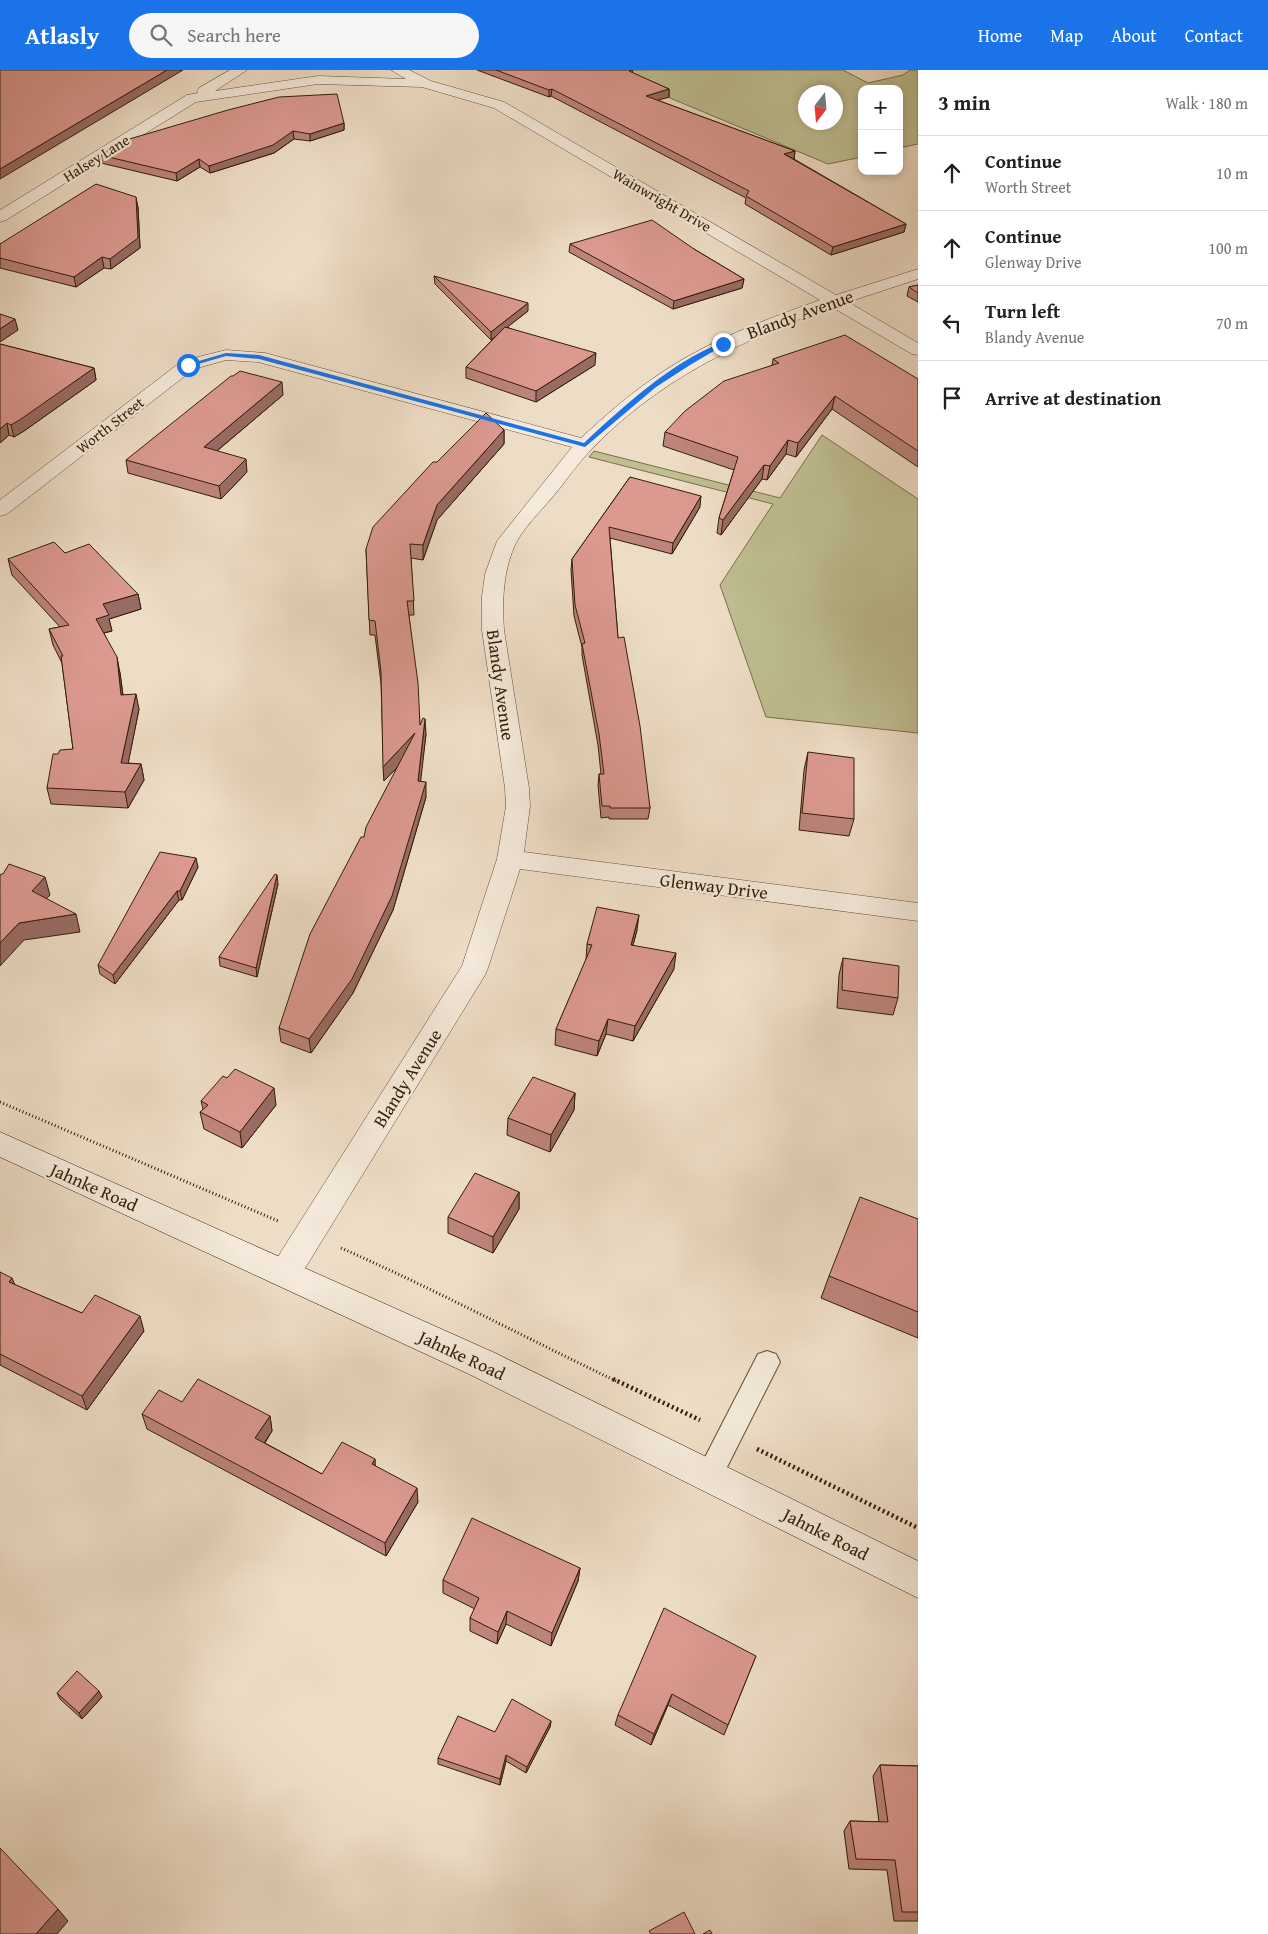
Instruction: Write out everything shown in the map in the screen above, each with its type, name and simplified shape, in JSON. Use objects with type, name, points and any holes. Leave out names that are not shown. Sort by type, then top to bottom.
[{"type":"street","name":"Halsey Lane","points":[[0,217],[240,70]]},
{"type":"street","name":"Wainwright Drive","points":[[398,70],[426,84],[499,105],[918,350]]},
{"type":"street","name":"Halsey Lane","points":[[192,98],[318,80],[426,84]]},
{"type":"street","name":"Blandy Avenue","points":[[285,1273],[475,968],[510,860],[518,806],[517,788],[493,630],[492,595],[498,565],[507,541],[585,445],[637,398],[706,352],[740,336],[834,300],[918,274]]},
{"type":"street","name":"Worth Street","points":[[0,510],[188,365],[226,355],[259,357],[585,445]]},
{"type":"street","name":"Glenway Drive","points":[[510,860],[918,912]]},
{"type":"street","name":"Jahnke Road","points":[[0,1144],[483,1364],[918,1580]]},
{"type":"lane","points":[[709,1476],[767,1362]]},
{"type":"path","points":[[0,1102],[400,1274],[527,1339],[918,1528]]},
{"type":"green space","points":[[603,70],[843,70],[868,83],[903,75],[910,70],[918,70],[918,144],[903,147],[903,85],[858,85],[858,158],[828,164]]},
{"type":"green space","points":[[822,435],[918,499],[918,733],[766,717],[720,585],[773,504],[589,457],[594,451],[780,498]]},
{"type":"building","points":[[0,70],[167,70],[0,169]]},
{"type":"building","points":[[496,70],[632,70],[629,71],[669,89],[646,96],[795,151],[784,154],[906,224],[833,247],[746,196],[749,191],[552,89],[549,90]]},
{"type":"building","points":[[337,94],[344,123],[310,134],[293,131],[273,145],[209,166],[199,159],[176,173],[100,155],[126,140],[228,110],[279,97]]},
{"type":"building","points":[[96,184],[136,197],[138,238],[110,259],[102,257],[74,277],[0,258],[0,244]]},
{"type":"building","points":[[652,220],[694,249],[744,279],[674,301],[570,244]]},
{"type":"building","points":[[434,276],[528,303],[491,332]]},
{"type":"building","points":[[918,285],[918,293],[909,287]]},
{"type":"building","points":[[0,314],[15,319],[0,329]]},
{"type":"building","points":[[505,327],[596,353],[536,391],[466,367]]},
{"type":"building","points":[[845,335],[918,379],[918,451],[835,396],[798,443],[788,440],[770,466],[764,465],[723,520],[719,518],[738,457],[665,432],[685,411],[724,381],[779,363],[773,359]]},
{"type":"building","points":[[0,344],[94,368],[21,419],[11,425],[7,423],[0,429]]},
{"type":"building","points":[[240,371],[282,382],[204,447],[246,459],[219,486],[126,460],[231,376]]},
{"type":"building","points":[[486,413],[504,430],[437,505],[423,545],[410,544],[414,601],[407,601],[418,683],[420,725],[423,718],[425,719],[418,781],[426,782],[392,896],[352,979],[309,1039],[279,1028],[310,934],[361,837],[364,837],[366,827],[415,733],[383,767],[381,672],[375,621],[369,620],[366,549],[373,527],[433,462],[437,462]]},
{"type":"building","points":[[630,477],[701,496],[673,543],[609,527],[618,638],[624,637],[640,726],[650,808],[610,808],[610,806],[602,806],[599,774],[604,774],[599,734],[582,644],[585,643],[575,605],[572,559]]},
{"type":"building","points":[[54,542],[65,553],[89,544],[138,594],[103,604],[109,615],[96,619],[117,657],[121,695],[136,694],[121,763],[141,764],[125,792],[47,788],[53,754],[58,754],[60,750],[73,749],[61,656],[63,656],[49,629],[69,625],[8,559]]},
{"type":"building","points":[[808,752],[854,758],[854,819],[802,813]]},
{"type":"building","points":[[160,852],[196,858],[180,891],[177,891],[113,975],[98,965]]},
{"type":"building","points":[[9,864],[45,877],[32,891],[76,914],[19,923],[0,943],[0,875],[3,874]]},
{"type":"building","points":[[275,874],[277,875],[256,968],[219,957]]},
{"type":"building","points":[[597,907],[639,915],[631,945],[676,953],[635,1026],[608,1019],[599,1041],[556,1029],[592,945],[587,944]]},
{"type":"building","points":[[843,958],[899,966],[898,998],[842,990]]},
{"type":"building","points":[[235,1069],[274,1088],[240,1132],[200,1112],[208,1105],[201,1101],[223,1076],[227,1078]]},
{"type":"building","points":[[533,1077],[575,1093],[551,1135],[508,1118]]},
{"type":"building","points":[[475,1173],[519,1192],[493,1237],[448,1217]]},
{"type":"building","points":[[860,1197],[918,1219],[918,1312],[829,1276]]},
{"type":"building","points":[[0,1272],[12,1278],[9,1282],[82,1313],[95,1295],[140,1316],[82,1396],[0,1354]]},
{"type":"building","points":[[198,1379],[270,1416],[255,1438],[322,1474],[342,1442],[375,1459],[372,1464],[417,1488],[385,1543],[142,1414],[159,1390],[182,1402]]},
{"type":"building","points":[[472,1518],[580,1568],[552,1633],[507,1611],[498,1632],[470,1618],[479,1598],[443,1580]]},
{"type":"building","points":[[664,1608],[756,1656],[728,1725],[672,1694],[654,1734],[618,1715]]},
{"type":"building","points":[[77,1671],[99,1691],[79,1713],[57,1693]]},
{"type":"building","points":[[512,1699],[551,1721],[527,1767],[506,1755],[500,1779],[438,1758],[458,1716],[495,1732]]},
{"type":"building","points":[[880,1765],[918,1766],[918,1912],[902,1912],[895,1860],[856,1859],[850,1821],[888,1822]]},
{"type":"building","points":[[0,1848],[58,1909],[36,1934],[0,1934]]},
{"type":"building","points":[[684,1912],[695,1934],[651,1934],[649,1931]]},
{"type":"building","points":[[710,1930],[712,1934],[703,1934]]},
{"type":"route","points":[[188,365],[226,355],[259,357],[585,445],[637,398],[688,363],[723,344]]}]
